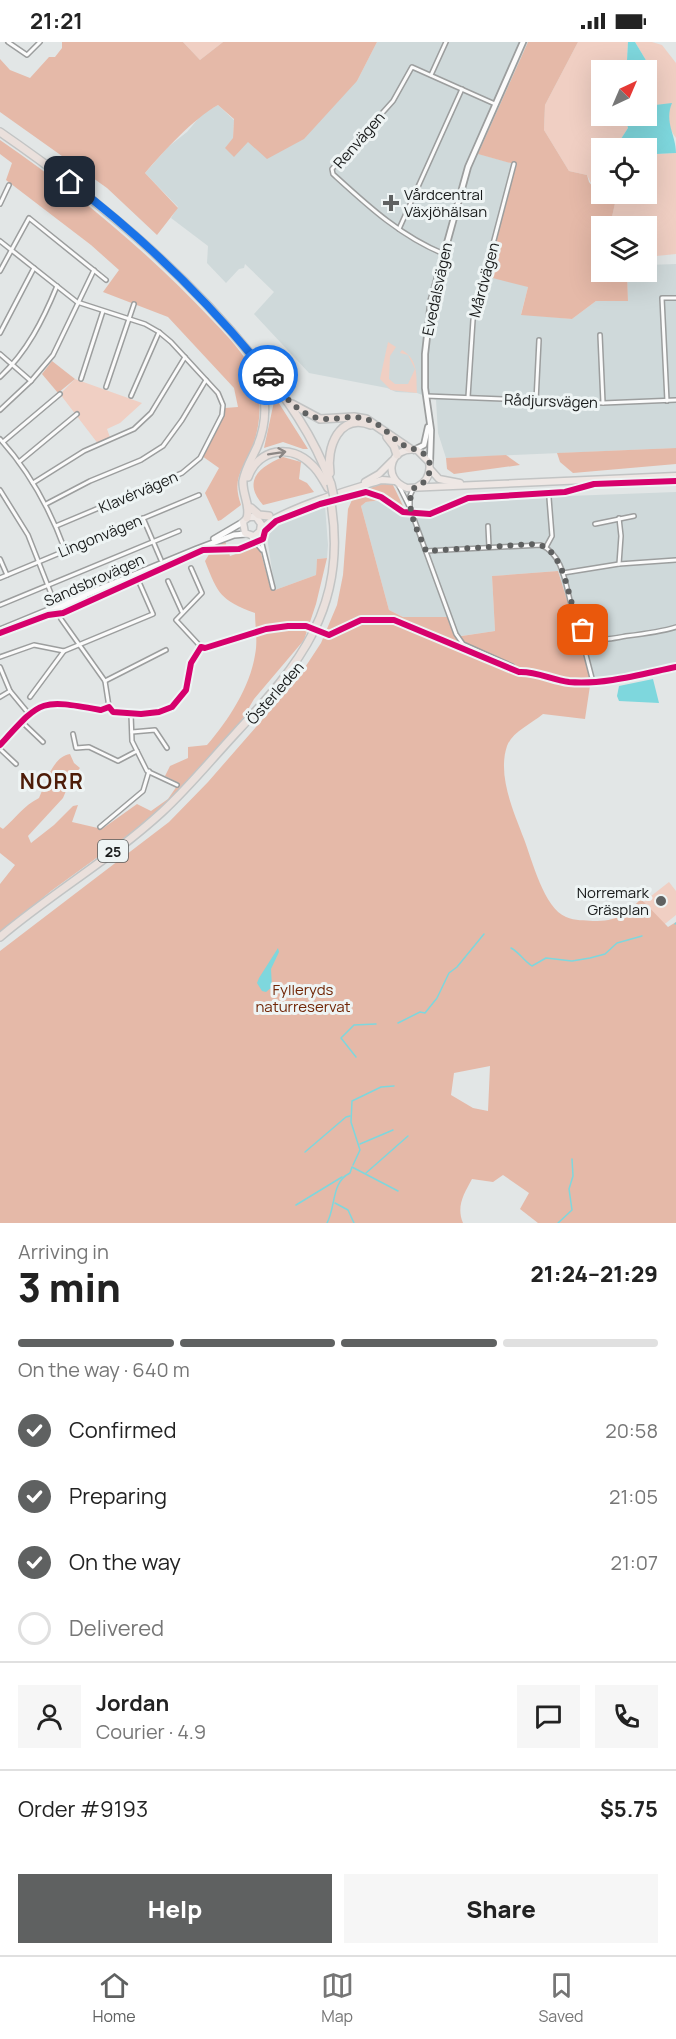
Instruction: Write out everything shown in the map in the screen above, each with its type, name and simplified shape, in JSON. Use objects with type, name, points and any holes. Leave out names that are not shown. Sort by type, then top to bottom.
[{"type":"highway","points":[[0,133],[84,196],[136,239],[200,301],[246,353],[261,383],[265,414],[261,436],[243,480],[243,491],[249,511],[245,520]]},
{"type":"highway","points":[[0,133],[86,194],[151,249],[220,319],[284,397],[314,417],[331,420],[354,417],[370,420],[412,449]]},
{"type":"highway","name":"25","points":[[246,353],[282,398],[305,432],[321,463],[329,486]]},
{"type":"highway","name":"25","points":[[284,397],[314,442],[329,486]]},
{"type":"highway","points":[[329,486],[329,453],[336,436],[346,425],[359,422],[374,427],[393,443],[395,458]]},
{"type":"highway","points":[[257,518],[251,508],[247,487],[249,476],[257,462],[274,452],[293,452],[304,458],[329,486]]},
{"type":"highway","name":"Österleden","points":[[0,937],[161,813],[280,691],[300,665],[318,634],[337,572],[339,532],[329,486]]},
{"type":"highway","points":[[251,508],[260,514],[269,516]]},
{"type":"main road","points":[[412,449],[425,456],[439,479],[460,483],[676,475],[416,488],[403,487],[396,482],[382,480],[319,500],[274,519],[260,531],[248,535],[242,529],[245,520],[269,516],[365,482],[379,474],[395,458],[412,449]]},
{"type":"main road","points":[[395,458],[391,469],[396,482]]},
{"type":"main road","points":[[416,488],[425,482],[430,467]]},
{"type":"main road","points":[[257,518],[261,524],[260,531]]},
{"type":"main road","name":"Sandsbrovägen","points":[[197,549],[245,520]]},
{"type":"main road","name":"Sandsbrovägen","points":[[0,630],[57,608],[160,562],[234,535],[248,535]]},
{"type":"street","points":[[8,42],[27,55],[40,42]]},
{"type":"street","points":[[431,75],[446,42]]},
{"type":"street","name":"Evedalsvägen","points":[[430,467],[431,430],[426,396],[424,354],[427,324],[468,167],[523,42]]},
{"type":"street","name":"Renvägen","points":[[444,254],[399,229],[370,208],[332,171],[393,101],[412,67],[495,104]]},
{"type":"street","points":[[399,229],[462,89]]},
{"type":"street","name":"Mårdvägen","points":[[468,398],[473,321],[514,164]]},
{"type":"street","points":[[0,203],[9,185]]},
{"type":"street","points":[[0,271],[29,218],[106,280]]},
{"type":"street","name":"Klavérvägen","points":[[0,241],[80,303],[129,319],[159,332],[218,393],[222,405],[222,415],[200,458],[182,473],[56,526]]},
{"type":"street","points":[[0,333],[34,268]]},
{"type":"street","points":[[0,410],[32,381],[58,347],[94,270]]},
{"type":"street","points":[[0,377],[13,365],[38,329],[57,286]]},
{"type":"street","points":[[667,401],[662,298],[676,298]]},
{"type":"street","points":[[106,387],[134,304]]},
{"type":"street","points":[[81,379],[103,311]]},
{"type":"street","points":[[131,396],[159,332]]},
{"type":"street","points":[[600,335],[603,403]]},
{"type":"street","points":[[536,401],[539,340]]},
{"type":"street","points":[[0,354],[32,381]]},
{"type":"street","points":[[33,483],[78,454],[120,436],[143,421],[151,413],[185,357]]},
{"type":"street","points":[[46,504],[90,481],[141,460],[163,446],[206,380]]},
{"type":"street","points":[[3,442],[60,394]]},
{"type":"street","name":"Rådjursvägen","points":[[426,396],[603,403],[676,400]]},
{"type":"street","name":"Evedalsvägen","points":[[412,449],[420,448],[426,441],[428,406]]},
{"type":"street","points":[[19,462],[77,414]]},
{"type":"street","points":[[0,439],[19,462],[46,504],[65,550]]},
{"type":"street","points":[[396,482],[410,508],[456,634],[463,644],[512,666]]},
{"type":"street","points":[[410,508],[410,496],[416,488]]},
{"type":"street","points":[[0,490],[19,518],[65,625],[105,681],[109,707],[113,712],[131,714],[159,712],[177,702],[186,690],[191,663],[201,647],[176,621],[202,593],[191,568]]},
{"type":"street","name":"Lingonvägen","points":[[0,578],[199,495]]},
{"type":"street","points":[[546,547],[552,535],[549,498]]},
{"type":"street","points":[[595,524],[634,516]]},
{"type":"street","points":[[143,518],[160,562]]},
{"type":"street","points":[[619,518],[621,530],[619,564]]},
{"type":"street","points":[[488,526],[489,547]]},
{"type":"street","points":[[0,605],[179,531]]},
{"type":"street","points":[[260,531],[273,588]]},
{"type":"street","points":[[248,535],[263,551]]},
{"type":"street","points":[[426,551],[535,544],[546,547],[555,556],[563,573],[577,622],[590,636],[602,639],[676,627]]},
{"type":"street","points":[[0,559],[7,575]]},
{"type":"street","points":[[563,573],[619,564],[676,560]]},
{"type":"street","points":[[168,581],[182,613]]},
{"type":"street","points":[[0,657],[34,645],[64,651],[153,614],[139,582]]},
{"type":"street","points":[[590,636],[585,651],[593,682]]},
{"type":"street","points":[[105,681],[166,650]]},
{"type":"street","points":[[30,697],[64,651]]},
{"type":"street","points":[[0,667],[10,691],[29,714]]},
{"type":"street","points":[[0,697],[10,691]]},
{"type":"street","points":[[16,764],[0,747],[29,714],[51,702],[101,710],[109,707]]},
{"type":"street","points":[[131,714],[132,741],[149,771],[177,785]]},
{"type":"street","points":[[22,722],[43,742]]},
{"type":"street","points":[[132,732],[155,730],[168,748]]},
{"type":"street","points":[[73,734],[76,748],[89,747],[118,761],[137,751]]},
{"type":"street","points":[[100,826],[143,791],[149,771]]},
{"type":"shaded area","points":[[183,42],[223,42],[200,60]]},
{"type":"shaded area","points":[[377,42],[528,42],[479,154],[514,164],[528,287],[521,314],[572,319],[596,301],[628,301],[627,282],[657,282],[657,265],[676,264],[676,448],[446,458],[438,433],[436,400],[417,393],[396,392],[387,388],[309,373],[254,314],[274,292],[245,264],[244,268],[239,269],[226,283],[207,263],[208,246],[171,218],[178,207],[145,173],[202,114],[218,105],[234,120],[233,138],[248,141],[357,81]]},
{"type":"shaded area","points":[[578,42],[628,42],[627,60],[591,60],[591,126],[628,126],[628,128],[622,138],[591,138],[591,183],[587,175],[569,171],[544,130],[545,105]]},
{"type":"shaded area","points":[[635,42],[652,42],[662,45],[676,63],[676,138],[669,122],[671,104],[657,105],[657,60],[646,60]]},
{"type":"shaded area","points":[[676,153],[676,254],[657,256],[657,216],[612,216],[615,204],[657,204],[657,154]]},
{"type":"shaded area","points":[[388,342],[396,347],[390,356],[389,379],[395,384],[408,384],[415,369],[417,393],[391,390],[380,379]]},
{"type":"shaded area","points":[[75,379],[142,403],[120,423],[107,429],[111,440],[99,445],[60,394]]},
{"type":"shaded area","points":[[676,492],[676,668],[590,686],[584,648],[586,640],[577,632],[558,571],[492,576],[495,631],[454,637],[416,618],[403,617],[389,610],[361,506],[366,502],[381,500],[383,497],[406,512],[415,511],[416,515],[433,515],[465,500]]},
{"type":"shaded area","points":[[325,505],[327,558],[317,559],[316,575],[275,590],[267,537],[270,528],[291,517]]},
{"type":"shaded area","name":"Norremark Gräsplan","points":[[669,882],[676,891],[676,915],[651,935],[632,911]]},
{"type":"green space","points":[[62,42],[183,42],[200,60],[223,42],[377,42],[357,81],[304,139],[267,159],[248,142],[234,157],[225,148],[233,138],[234,119],[218,105],[189,127],[145,173],[178,208],[157,235],[107,188],[0,112],[0,59],[10,70],[30,78],[49,57],[55,57],[62,48]]},
{"type":"green space","points":[[528,42],[578,42],[545,105],[544,130],[569,171],[587,175],[591,184],[591,204],[615,204],[612,216],[591,216],[591,282],[627,282],[628,301],[596,301],[572,319],[521,315],[528,287],[485,276],[514,164],[478,154]]},
{"type":"green space","points":[[0,140],[84,202],[137,247],[188,295],[238,349],[249,365],[259,398],[257,430],[238,480],[237,487],[241,505],[221,520],[218,521],[205,493],[219,468],[202,456],[221,422],[225,408],[238,407],[234,388],[168,317],[103,292],[119,270],[91,245],[6,180],[12,163],[0,154]]},
{"type":"green space","points":[[52,361],[75,379],[58,393],[42,374]]},
{"type":"green space","points":[[275,397],[308,449],[283,442],[264,448]]},
{"type":"green space","points":[[676,448],[676,464],[573,473],[560,462],[557,453]]},
{"type":"green space","points":[[506,455],[520,465],[454,474],[447,469],[446,458]]},
{"type":"green space","points":[[283,457],[301,462],[299,479],[307,483],[314,492],[263,505],[254,489],[256,476],[267,465]]},
{"type":"green space","name":"Fylleryds naturreservat","points":[[391,481],[406,512],[383,497],[381,500],[366,502],[361,506],[389,610],[403,617],[447,617],[455,637],[495,631],[492,576],[558,571],[577,632],[586,640],[584,648],[591,679],[585,719],[543,714],[517,732],[509,741],[504,758],[505,781],[540,882],[551,904],[558,912],[576,920],[608,920],[630,910],[641,899],[668,927],[676,922],[676,1223],[538,1223],[520,1209],[529,1193],[503,1175],[493,1182],[472,1179],[461,1206],[463,1223],[0,1223],[0,951],[169,822],[208,782],[296,681],[321,643],[337,605],[343,575],[348,509],[355,493]],"holes":[[[490,1066],[488,1111],[473,1108],[451,1095],[454,1073]]]},
{"type":"green space","points":[[225,541],[230,556],[259,546],[270,586],[275,590],[316,575],[317,559],[327,558],[316,604],[304,640],[254,699],[236,730],[194,778],[157,814],[51,891],[0,933],[0,884],[15,865],[0,853],[0,827],[3,829],[24,808],[39,798],[50,772],[59,760],[70,754],[74,763],[80,768],[71,779],[63,798],[28,836],[31,843],[73,806],[78,805],[72,822],[102,829],[137,804],[151,811],[168,799],[179,783],[165,776],[170,766],[188,758],[188,747],[207,745],[237,703],[248,679],[255,655],[255,613],[227,600],[217,589],[209,572],[205,561],[211,551],[215,550],[215,546]]},
{"type":"water","points":[[628,42],[635,42],[646,60],[627,60]]},
{"type":"water","points":[[672,103],[669,116],[676,153],[657,154],[657,138],[622,138],[628,126],[657,126],[657,105]]},
{"type":"water","points":[[653,679],[659,703],[619,701],[617,696],[619,686]]},
{"type":"water","points":[[278,948],[279,952],[271,969],[272,987],[266,992],[262,991],[257,983]]},
{"type":"waterway","points":[[398,1023],[420,1012],[425,1013],[437,998],[449,973],[457,967],[484,934]]},
{"type":"waterway","points":[[511,948],[532,966],[546,958],[572,961],[605,954],[617,943],[642,936]]},
{"type":"waterway","points":[[356,1057],[341,1038],[354,1025],[376,1024]]},
{"type":"waterway","points":[[353,1165],[360,1150],[351,1122],[352,1101],[381,1087],[394,1086]]},
{"type":"waterway","points":[[305,1152],[350,1116]]},
{"type":"waterway","points":[[360,1144],[393,1130]]},
{"type":"waterway","points":[[366,1173],[408,1136]]},
{"type":"waterway","points":[[558,1223],[572,1210],[569,1189],[573,1176],[572,1159]]},
{"type":"waterway","points":[[327,1223],[340,1182],[350,1173],[352,1167],[398,1191]]},
{"type":"waterway","points":[[296,1205],[342,1177]]},
{"type":"waterway","points":[[335,1203],[348,1210],[354,1223]]},
{"type":"cycle path","points":[[0,633],[48,615],[63,613],[203,550],[239,549],[263,539],[265,531],[276,521],[320,504],[366,492],[381,497],[403,512],[430,514],[468,498],[565,492],[594,484],[676,481]]},
{"type":"cycle path","points":[[0,745],[25,719],[43,706],[65,704],[101,710],[109,707],[113,712],[141,714],[159,712],[172,707],[186,690],[191,663],[201,647],[205,648],[266,629],[288,626],[306,626],[329,635],[361,620],[394,620],[519,672],[569,682],[609,680],[676,667]]},
{"type":"way so far","points":[[268,375],[284,397],[309,415],[326,420],[354,417],[370,420],[400,443],[425,456],[430,465],[429,476],[423,484],[411,492],[410,508],[426,551],[534,544],[549,549],[563,573],[575,617],[583,630]]},
{"type":"place","name":"Vårdcentral Växjöhälsan","points":[[391,203]]},
{"type":"place","name":"Norremark Gräsplan","points":[[661,901]]},
{"type":"district","name":"NORR","points":[[52,781]]},
{"type":"route","points":[[70,182],[138,237],[179,276],[268,375]]}]
